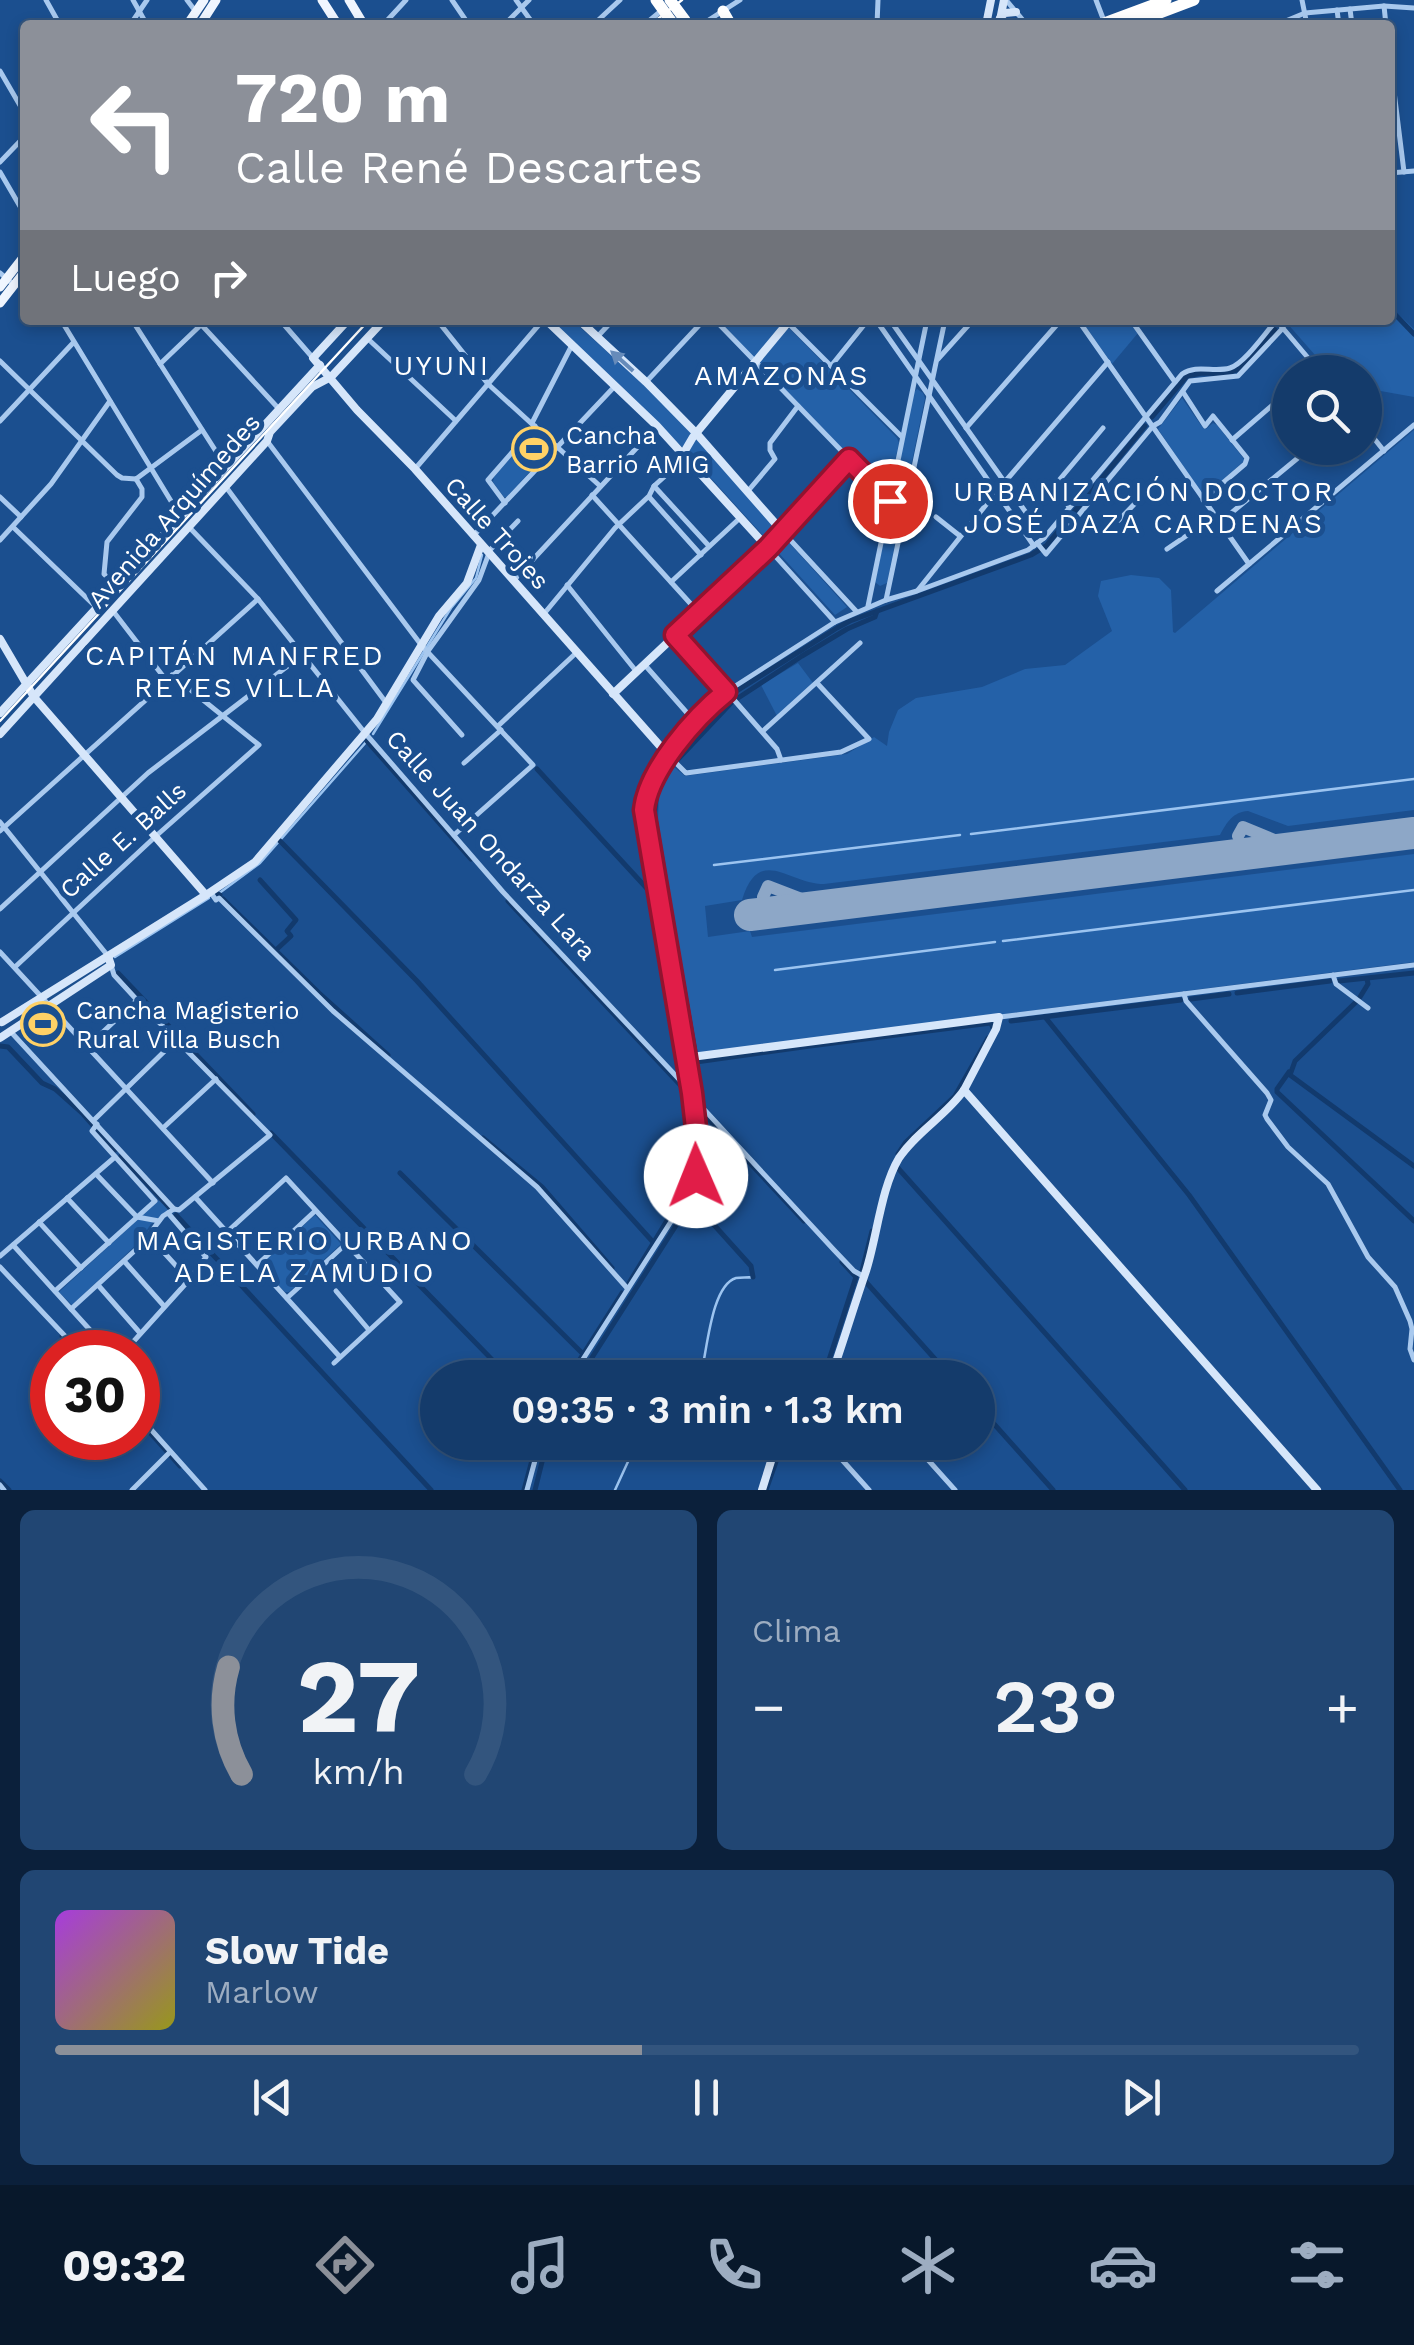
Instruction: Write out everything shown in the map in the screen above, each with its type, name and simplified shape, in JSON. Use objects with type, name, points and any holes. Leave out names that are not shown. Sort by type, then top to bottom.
[{"type":"highway","points":[[1114,20],[1166,0]]},
{"type":"highway","points":[[1141,20],[1194,0]]},
{"type":"highway","points":[[722,11],[728,20]]},
{"type":"main road","points":[[0,303],[5,281]]},
{"type":"street","points":[[133,0],[144,20]]},
{"type":"street","points":[[133,20],[147,0]]},
{"type":"street","points":[[388,20],[406,0]]},
{"type":"street","points":[[516,0],[530,20]]},
{"type":"street","points":[[509,20],[529,0]]},
{"type":"street","points":[[598,20],[620,0]]},
{"type":"street","points":[[698,20],[740,0]]},
{"type":"street","points":[[1005,0],[1023,20]]},
{"type":"street","points":[[1302,0],[1306,20]]},
{"type":"street","points":[[649,20],[667,2]]},
{"type":"street","points":[[1288,20],[1305,13],[1382,4],[1414,8]]},
{"type":"street","points":[[1350,9],[1351,20]]},
{"type":"street","points":[[1337,10],[1338,20]]},
{"type":"street","points":[[1000,20],[1005,13],[1016,12]]},
{"type":"street","points":[[0,71],[20,105]]},
{"type":"street","points":[[1395,99],[1404,172]]},
{"type":"street","points":[[0,162],[20,141]]},
{"type":"street","points":[[1395,173],[1414,170]]},
{"type":"street","points":[[0,172],[20,206]]},
{"type":"street","points":[[64,325],[174,506],[183,514]]},
{"type":"street","points":[[135,325],[226,466]]},
{"type":"street","points":[[160,364],[198,325]]},
{"type":"street","points":[[204,325],[279,409]]},
{"type":"street","name":"Calle Trojes","points":[[284,325],[686,773],[781,760]]},
{"type":"street","name":"Avenida Arquímedes","points":[[2,707],[279,409],[344,325]]},
{"type":"street","name":"Avenida Arquímedes","points":[[0,734],[226,487],[270,432],[379,325]]},
{"type":"street","points":[[441,325],[488,384],[600,486]]},
{"type":"street","points":[[415,470],[540,325]]},
{"type":"street","points":[[550,325],[657,426],[835,622]]},
{"type":"street","points":[[584,325],[696,433],[856,612]]},
{"type":"street","points":[[596,338],[608,325]]},
{"type":"street","points":[[646,382],[699,325]]},
{"type":"street","points":[[720,325],[890,501]]},
{"type":"street","points":[[543,615],[619,524],[684,456],[696,433],[785,325]]},
{"type":"street","points":[[792,325],[902,437]]},
{"type":"street","points":[[831,366],[864,325]]},
{"type":"street","points":[[880,325],[1046,554],[1160,422],[1190,381],[1238,376],[1283,328]]},
{"type":"street","points":[[894,325],[1044,538]]},
{"type":"street","points":[[868,607],[925,325]]},
{"type":"street","points":[[886,600],[944,325]]},
{"type":"street","points":[[937,360],[968,325]]},
{"type":"street","points":[[966,428],[1057,325]]},
{"type":"street","points":[[1082,325],[1249,564]]},
{"type":"street","points":[[581,1360],[686,1198],[696,1176],[699,1154],[689,1057],[644,810],[648,790],[668,756],[726,692],[835,622],[1038,547],[1175,382],[1189,370],[1235,366],[1272,325]]},
{"type":"street","points":[[1280,325],[1304,355]]},
{"type":"street","points":[[1136,327],[1175,382]]},
{"type":"street","points":[[367,338],[456,422]]},
{"type":"street","points":[[0,421],[74,342]]},
{"type":"street","points":[[505,503],[488,480],[534,424],[572,345]]},
{"type":"street","points":[[0,362],[122,478],[136,479],[202,430]]},
{"type":"street","points":[[917,591],[1004,482],[1108,362]]},
{"type":"street","points":[[473,536],[615,386]]},
{"type":"street","points":[[1183,392],[1205,426],[1213,416],[1247,461],[1203,500]]},
{"type":"street","points":[[0,540],[52,484],[110,402]]},
{"type":"street","points":[[748,492],[776,459],[770,444],[798,406]]},
{"type":"street","points":[[1232,440],[1272,406]]},
{"type":"street","points":[[1217,591],[1414,425]]},
{"type":"street","points":[[513,580],[657,426]]},
{"type":"street","points":[[1069,508],[1055,485],[1104,428]]},
{"type":"street","points":[[266,441],[425,649],[534,766],[454,835]]},
{"type":"street","points":[[612,694],[768,548],[849,459]]},
{"type":"street","points":[[1166,550],[1217,520],[1288,465]]},
{"type":"street","points":[[116,586],[104,574],[107,542],[142,497],[136,479]]},
{"type":"street","points":[[654,486],[709,546]]},
{"type":"street","points":[[226,487],[387,704]]},
{"type":"street","points":[[1119,520],[1147,490]]},
{"type":"street","points":[[592,495],[699,612]]},
{"type":"street","points":[[649,496],[701,555]]},
{"type":"street","points":[[0,498],[21,516]]},
{"type":"street","points":[[671,582],[741,516]]},
{"type":"street","points":[[936,518],[960,536]]},
{"type":"street","points":[[462,735],[413,680],[448,603],[467,583],[486,550],[518,521]]},
{"type":"street","points":[[13,526],[97,608]]},
{"type":"street","name":"Calle Juan Ondarza Lara","points":[[189,527],[258,599],[364,733],[454,835],[692,1093]]},
{"type":"street","points":[[567,585],[640,668],[696,722]]},
{"type":"street","points":[[71,1309],[124,1261],[159,1221],[171,1211],[180,1210],[270,1135],[114,974],[110,960],[2,827],[258,599]]},
{"type":"street","points":[[113,611],[169,678],[222,715]]},
{"type":"street","points":[[675,635],[726,692]]},
{"type":"street","points":[[0,639],[34,697],[213,896],[333,1011],[538,1187],[626,1288]]},
{"type":"street","points":[[763,731],[860,642]]},
{"type":"street","points":[[0,1038],[45,1001],[213,896],[255,862],[329,778],[425,649]]},
{"type":"street","points":[[464,762],[576,653]]},
{"type":"street","points":[[0,908],[148,773],[302,655]]},
{"type":"street","points":[[735,701],[777,748],[781,760],[841,752],[869,739],[817,682]]},
{"type":"street","name":"Calle E. Balls","points":[[14,967],[259,745],[222,715]]},
{"type":"street","points":[[0,952],[213,1183]]},
{"type":"street","points":[[689,1057],[1414,965]]},
{"type":"street","points":[[1332,975],[1336,984],[1368,1008]]},
{"type":"street","points":[[1184,994],[1269,1096],[1264,1115],[1288,1147],[1328,1184],[1368,1256],[1395,1286],[1410,1321],[1414,1360]]},
{"type":"street","points":[[88,1046],[137,1000]]},
{"type":"street","points":[[45,1001],[1,1021],[122,1151],[206,1257],[143,1330]]},
{"type":"street","points":[[837,1359],[896,1163],[913,1140],[964,1090],[999,1017]]},
{"type":"street","points":[[55,1292],[155,1201],[92,1131],[126,1088],[176,1040]]},
{"type":"street","points":[[162,1128],[216,1079]]},
{"type":"street","points":[[964,1090],[1317,1490]]},
{"type":"street","points":[[695,1106],[863,1276]]},
{"type":"street","points":[[0,1256],[122,1151]]},
{"type":"street","points":[[96,1174],[137,1217],[159,1221]]},
{"type":"street","points":[[227,1232],[286,1178],[400,1302],[334,1363]]},
{"type":"street","points":[[195,1197],[340,1357]]},
{"type":"street","points":[[67,1198],[108,1243]]},
{"type":"street","points":[[257,1265],[316,1210]]},
{"type":"street","points":[[39,1222],[82,1268]]},
{"type":"street","points":[[148,1235],[189,1280]]},
{"type":"street","points":[[287,1298],[347,1244]]},
{"type":"street","points":[[13,1245],[90,1330]]},
{"type":"street","points":[[124,1261],[164,1306]]},
{"type":"street","points":[[0,1267],[59,1330]]},
{"type":"street","points":[[98,1284],[137,1330]]},
{"type":"street","points":[[336,1291],[369,1330]]},
{"type":"street","points":[[160,1440],[205,1490]]},
{"type":"street","points":[[132,1490],[170,1452]]},
{"type":"street","points":[[527,1490],[535,1460]]},
{"type":"street","points":[[762,1490],[771,1460]]},
{"type":"street","points":[[842,1460],[869,1490]]},
{"type":"street","points":[[928,1460],[955,1490]]},
{"type":"shaded area","points":[[1395,311],[1414,329],[1414,397],[1382,391],[1382,355],[1315,355],[1289,325],[1395,325]]},
{"type":"shaded area","points":[[556,325],[578,325],[644,385],[692,434],[683,448]]},
{"type":"shaded area","points":[[724,325],[782,325],[754,358]]},
{"type":"shaded area","points":[[1085,325],[1132,325],[1138,333],[1112,364]]},
{"type":"shaded area","points":[[787,329],[897,438],[888,492],[761,365]]},
{"type":"shaded area","points":[[917,389],[925,398],[887,583],[880,586],[875,582]]},
{"type":"shaded area","points":[[1182,398],[1203,428],[1217,425],[1244,459],[1207,494],[1202,494],[1158,429]]},
{"type":"shaded area","points":[[1414,430],[1414,810],[1288,826],[1248,811],[1231,819],[1220,835],[824,884],[766,870],[749,883],[742,900],[705,906],[708,937],[750,931],[752,937],[1414,854],[1414,962],[697,1053],[658,820],[659,794],[674,767],[685,776],[847,754],[874,737],[887,746],[898,710],[916,698],[982,687],[1025,669],[1065,665],[1112,631],[1098,596],[1101,581],[1131,575],[1159,578],[1171,590],[1175,633],[1373,465],[1382,465],[1382,457]]},
{"type":"shaded area","points":[[533,432],[550,449],[504,497],[493,482],[494,477]]},
{"type":"shaded area","points":[[695,438],[847,607],[835,615],[691,456],[689,449]]},
{"type":"shaded area","points":[[798,663],[813,683],[777,716],[761,685]]},
{"type":"shaded area","points":[[159,1200],[168,1210],[72,1305],[59,1292]]},
{"type":"shaded area","points":[[315,1215],[341,1244],[285,1292],[260,1265]]},
{"type":"waterway","points":[[1395,314],[1414,334]]},
{"type":"waterway","points":[[1152,417],[1187,376],[1237,370],[1275,330]]},
{"type":"waterway","points":[[668,761],[727,697],[837,628],[1046,546],[1145,426]]},
{"type":"waterway","points":[[373,734],[451,608],[476,578],[482,555]]},
{"type":"waterway","points":[[695,1052],[654,818],[656,797],[667,771],[732,702],[847,629],[875,617],[877,611]]},
{"type":"waterway","points":[[218,894],[260,863],[367,741]]},
{"type":"waterway","points":[[367,741],[471,859]]},
{"type":"waterway","points":[[662,754],[642,801],[642,828],[668,980]]},
{"type":"waterway","points":[[537,769],[652,894]]},
{"type":"waterway","points":[[971,834],[1414,779]]},
{"type":"waterway","points":[[650,821],[655,783]]},
{"type":"waterway","points":[[714,865],[960,835]]},
{"type":"waterway","points":[[280,841],[417,981],[653,1242]]},
{"type":"waterway","points":[[260,880],[296,920],[287,931],[291,936],[276,950]]},
{"type":"waterway","points":[[1003,941],[1414,890]]},
{"type":"waterway","points":[[115,957],[209,898]]},
{"type":"waterway","points":[[223,899],[388,1055]]},
{"type":"waterway","points":[[508,901],[684,1089]]},
{"type":"waterway","points":[[665,911],[690,1052]]},
{"type":"waterway","points":[[775,970],[995,942]]},
{"type":"waterway","points":[[118,973],[253,1114]]},
{"type":"waterway","points":[[1339,981],[1414,973]]},
{"type":"waterway","points":[[1360,997],[1367,979]]},
{"type":"waterway","points":[[1237,993],[1330,981]]},
{"type":"waterway","points":[[1191,999],[1229,994]]},
{"type":"waterway","points":[[1011,1021],[1181,1000]]},
{"type":"waterway","points":[[1356,1002],[1295,1061],[1290,1075],[1414,1166]]},
{"type":"waterway","points":[[1045,1017],[1189,1195],[1400,1490]]},
{"type":"waterway","points":[[702,1103],[696,1062],[991,1023],[993,1028]]},
{"type":"waterway","points":[[898,1154],[955,1096],[988,1038]]},
{"type":"waterway","points":[[0,1046],[8,1047],[42,1083],[55,1089],[83,1114],[115,1150]]},
{"type":"waterway","points":[[682,1060],[686,1083]]},
{"type":"waterway","points":[[590,1360],[696,1194],[705,1154],[692,1061]]},
{"type":"waterway","points":[[1289,1072],[1277,1092],[1414,1221]]},
{"type":"waterway","points":[[704,1114],[804,1221]]},
{"type":"waterway","points":[[704,1117],[710,1162],[697,1206],[751,1266],[753,1277]]},
{"type":"waterway","points":[[271,1133],[492,1360]]},
{"type":"waterway","points":[[483,1138],[542,1187],[612,1268]]},
{"type":"waterway","points":[[121,1156],[170,1208]]},
{"type":"waterway","points":[[897,1167],[1185,1490]]},
{"type":"waterway","points":[[400,1173],[582,1353]]},
{"type":"waterway","points":[[629,1283],[674,1209]]},
{"type":"waterway","points":[[176,1215],[431,1490]]},
{"type":"waterway","points":[[862,1271],[872,1231]]},
{"type":"waterway","points":[[829,1360],[856,1277],[842,1262]]},
{"type":"waterway","points":[[704,1360],[720,1294],[736,1278],[753,1277]]},
{"type":"waterway","points":[[865,1281],[936,1360]]},
{"type":"waterway","points":[[579,1360],[622,1293]]},
{"type":"waterway","points":[[995,1425],[1053,1490]]},
{"type":"waterway","points":[[160,1444],[180,1466]]},
{"type":"waterway","points":[[524,1490],[532,1460]]},
{"type":"waterway","points":[[535,1490],[542,1460]]},
{"type":"waterway","points":[[615,1490],[629,1460]]},
{"type":"waterway","points":[[766,1490],[777,1460]]},
{"type":"waterway","points":[[0,1481],[9,1490]]},
{"type":"taxiway","points":[[1238,836],[1243,827],[1294,848]]},
{"type":"taxiway","points":[[763,897],[768,886],[820,906]]},
{"type":"runway","points":[[750,915],[1414,833]]},
{"type":"tram line","points":[[656,20],[682,0]]},
{"type":"tram line","points":[[0,721],[364,325]]},
{"type":"place","name":"Cancha Barrio AMIG","points":[[534,449]]},
{"type":"place","name":"Cancha Magisterio Rural Villa Busch","points":[[43,1024]]},
{"type":"district","name":"UYUNI","points":[[442,365]]},
{"type":"district","name":"AMAZONAS","points":[[782,375]]},
{"type":"district","name":"URBANIZACIÓN DOCTOR JOSÉ DAZA CARDENAS","points":[[1144,507]]},
{"type":"district","name":"CAPITÁN MANFRED REYES VILLA","points":[[235,671]]},
{"type":"district","name":"MAGISTERIO URBANO ADELA ZAMUDIO","points":[[305,1256]]},
{"type":"route","points":[[696,1176],[699,1154],[692,1093],[644,810],[648,790],[660,766],[726,692],[675,635],[768,548],[849,459],[890,501]]}]
